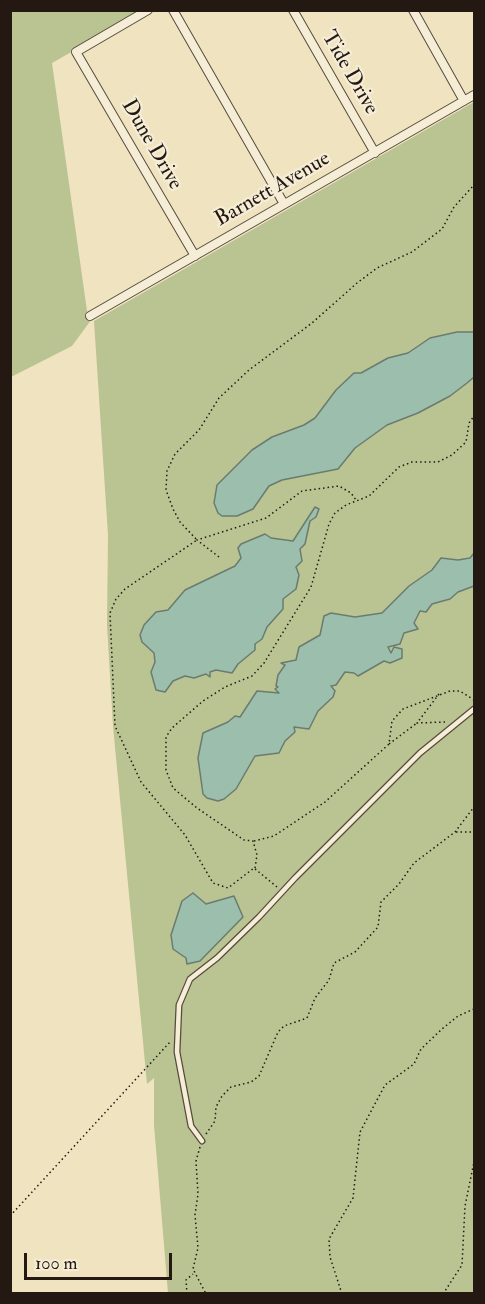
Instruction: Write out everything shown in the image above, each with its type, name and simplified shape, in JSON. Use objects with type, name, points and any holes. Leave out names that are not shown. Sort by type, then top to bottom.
[{"type":"street","name":"Dune Drive","points":[[148,10],[76,52],[195,256]]},
{"type":"street","points":[[173,10],[284,204]]},
{"type":"street","name":"Tide Drive","points":[[293,10],[375,153]]},
{"type":"street","points":[[412,10],[464,101]]},
{"type":"street","name":"Barnett Avenue","points":[[90,316],[474,95]]},
{"type":"lane","points":[[201,1141],[191,1126],[177,1052],[179,1005],[190,979],[218,958],[420,753],[474,708]]},
{"type":"path","points":[[219,557],[197,540],[180,522],[173,509],[166,490],[167,471],[175,454],[199,430],[219,398],[249,370],[312,323],[377,268],[412,252],[442,229],[454,207],[474,185]]},
{"type":"path","points":[[439,693],[417,723],[389,744],[325,802],[274,836],[253,842],[244,840],[177,792],[166,770],[165,740],[172,728],[202,701],[225,687],[252,676],[261,668],[311,587],[332,518],[342,507],[369,496],[399,467],[412,462],[438,462],[452,455],[466,442],[469,423],[474,416]]},
{"type":"path","points":[[253,842],[256,855],[255,868],[228,888],[213,883],[185,835],[141,782],[115,726],[109,622],[113,604],[125,590],[197,540],[266,518],[306,489],[339,486],[351,493],[356,501]]},
{"type":"path","points":[[389,744],[394,716],[407,706],[439,693],[460,691],[474,700]]},
{"type":"path","points":[[417,723],[460,720]]},
{"type":"path","points":[[206,1293],[193,1263],[198,1248],[195,1227],[198,1194],[196,1161],[201,1141],[214,1124],[216,1107],[222,1096],[231,1087],[251,1082],[260,1076],[278,1032],[284,1026],[307,1018],[315,998],[329,981],[332,966],[355,952],[378,927],[381,902],[399,884],[418,858],[455,832],[474,807]]},
{"type":"path","points":[[455,832],[465,830],[474,832]]},
{"type":"path","points":[[255,868],[273,886],[284,890]]},
{"type":"path","points":[[342,1293],[330,1257],[329,1239],[353,1198],[360,1132],[386,1085],[407,1071],[421,1049],[442,1029],[458,1016],[474,1009]]},
{"type":"path","points":[[10,1216],[177,1034]]},
{"type":"path","points":[[443,1293],[462,1265],[465,1206],[474,1162]]},
{"type":"path","points":[[187,1293],[186,1280],[195,1272]]},
{"type":"shaded area","points":[[11,11],[143,11],[52,63],[87,311],[91,320],[72,346],[11,377]]},
{"type":"shaded area","points":[[474,102],[474,1293],[168,1293],[154,1125],[154,1078],[147,1084],[113,726],[107,625],[108,535],[94,321]]},
{"type":"shaded area","points":[[457,332],[474,332],[474,377],[450,396],[418,413],[387,425],[355,448],[338,469],[282,480],[269,486],[253,509],[237,516],[222,516],[218,513],[214,503],[217,485],[252,450],[272,437],[304,425],[315,418],[336,390],[354,373],[361,373],[388,358],[408,353],[430,338]]},
{"type":"shaded area","points":[[315,507],[319,509],[316,517],[310,521],[305,544],[300,549],[302,561],[296,567],[299,575],[296,589],[283,599],[283,609],[267,627],[262,639],[255,644],[255,650],[238,664],[232,673],[216,670],[210,672],[210,677],[206,674],[194,678],[185,676],[173,681],[165,692],[156,690],[151,672],[155,662],[154,653],[142,642],[140,635],[144,625],[156,612],[168,610],[185,590],[235,566],[241,558],[238,548],[241,544],[265,534],[271,538],[293,541]]},
{"type":"shaded area","points":[[474,553],[474,586],[458,592],[450,599],[432,604],[426,612],[420,611],[414,623],[418,629],[404,633],[400,644],[388,647],[391,653],[394,647],[402,649],[402,658],[390,663],[384,661],[358,676],[345,672],[336,685],[331,686],[335,691],[333,697],[318,711],[309,729],[294,727],[295,732],[285,741],[279,753],[255,756],[236,789],[224,799],[218,801],[207,798],[203,794],[198,758],[203,733],[228,722],[235,716],[240,717],[257,691],[279,693],[275,689],[278,687],[276,686],[278,675],[285,665],[281,663],[296,660],[299,647],[320,635],[324,616],[331,613],[355,617],[382,613],[409,586],[432,570],[441,558],[458,560],[470,558]]},
{"type":"shaded area","points":[[193,893],[206,904],[234,896],[243,917],[200,961],[187,964],[186,958],[173,949],[171,935],[182,901]]}]
